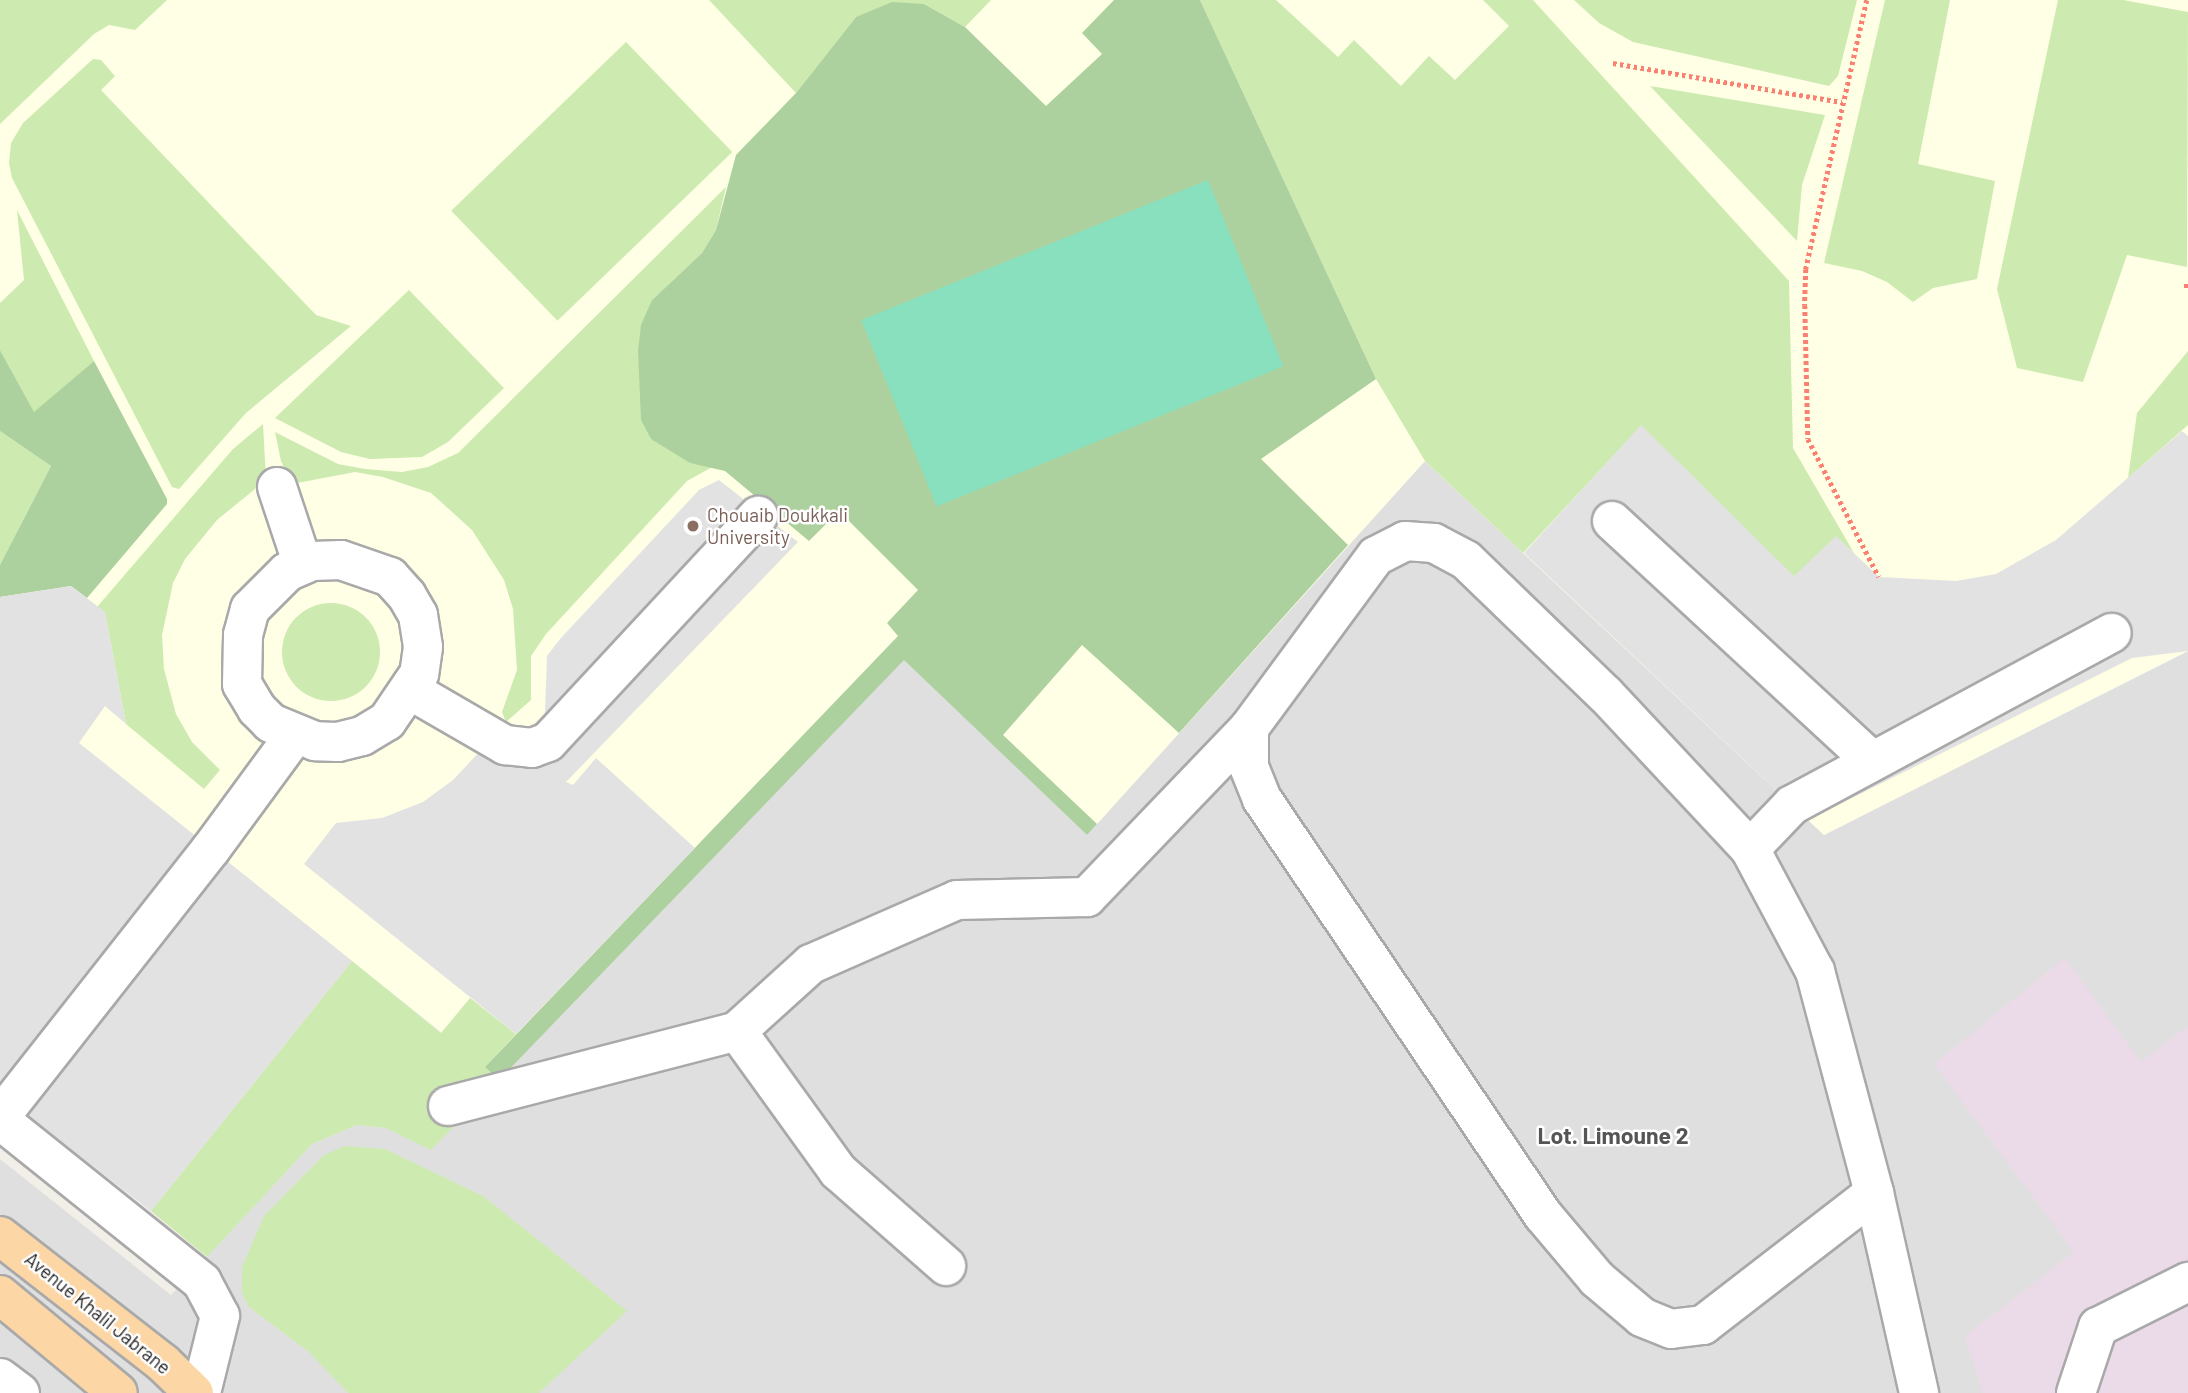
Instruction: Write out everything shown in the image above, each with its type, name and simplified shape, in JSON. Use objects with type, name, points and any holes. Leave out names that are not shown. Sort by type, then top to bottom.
[{"type":"main road","name":"Avenue Khalil Jabrane","points":[[0,1236],[163,1363],[194,1393]]},
{"type":"main road","points":[[0,1295],[118,1393]]},
{"type":"street","points":[[276,487],[303,565]]},
{"type":"street","points":[[410,690],[505,745],[532,748],[548,742],[758,516]]},
{"type":"street","points":[[1612,521],[1872,761]]},
{"type":"street","points":[[448,1105],[737,1031],[811,964],[957,900],[1087,897],[1249,728],[1376,556],[1405,541],[1434,543],[1466,561],[1606,695],[1750,849],[1815,971],[1874,1193],[1919,1393]]},
{"type":"street","points":[[341,560],[390,577],[407,596],[418,615],[423,647],[419,674],[410,690],[387,721],[362,736],[338,743],[294,736],[257,709],[242,684],[243,635],[250,609],[287,572],[303,565],[341,560]]},
{"type":"street","points":[[1750,849],[1791,806],[2112,633]]},
{"type":"street","points":[[1249,728],[1249,766],[1270,810],[1543,1215],[1597,1279],[1642,1317],[1671,1329],[1703,1325],[1874,1193]]},
{"type":"street","points":[[201,1393],[220,1316],[202,1282],[0,1119],[211,849],[294,736]]},
{"type":"street","points":[[737,1031],[838,1171],[946,1266]]},
{"type":"street","points":[[2076,1393],[2098,1327],[2188,1282]]},
{"type":"street","points":[[0,1378],[20,1393]]},
{"type":"path","points":[[1867,0],[1806,269],[1808,439],[1879,578]]},
{"type":"path","points":[[1614,63],[1842,102]]},
{"type":"shaded area","name":"Chouaib Doukkali University","points":[[0,0],[2188,0],[2188,651],[1824,835],[1425,461],[1097,824],[898,636],[485,1067],[0,680],[0,565],[51,466],[0,431]]},
{"type":"shaded area","points":[[1641,425],[1794,576],[1836,536],[1879,577],[1956,581],[1996,574],[2056,540],[2182,431],[2188,436],[2188,651],[2132,658],[1808,820],[1524,553]]},
{"type":"shaded area","points":[[1425,461],[1824,835],[2188,651],[2188,1393],[0,1393],[0,1159],[171,1295],[312,1144],[357,1125],[386,1128],[499,1080],[904,659],[1087,835]]},
{"type":"shaded area","points":[[719,480],[798,542],[566,782],[573,785],[596,758],[695,848],[516,1034],[304,864],[336,823],[382,818],[423,802],[453,780],[483,748],[503,756],[545,713],[547,656],[560,639],[699,490]]},
{"type":"shaded area","points":[[71,586],[105,612],[126,724],[105,706],[79,743],[352,961],[151,1211],[0,1095],[0,597]]},
{"type":"shaded area","points":[[2065,958],[2141,1062],[2188,1026],[2188,1393],[1983,1393],[1965,1336],[2074,1252],[1934,1064]]},
{"type":"green space","points":[[0,0],[167,0],[135,30],[109,25],[94,34],[0,124]]},
{"type":"green space","points":[[709,0],[991,0],[965,27],[924,4],[856,17],[796,93]]},
{"type":"green space","points":[[1114,0],[1200,0],[1376,379],[1261,459],[1348,545],[1179,733],[1082,645],[1003,735],[1097,824],[1087,835],[904,660],[499,1080],[485,1067],[898,636],[887,623],[918,590],[839,511],[809,541],[725,471],[690,463],[651,439],[641,420],[638,351],[641,325],[652,300],[702,253],[716,230],[736,155],[796,93],[856,17],[892,2],[924,4],[965,27],[1046,106],[1102,54],[1082,33]]},
{"type":"green space","points":[[1200,0],[1276,0],[1338,57],[1354,40],[1401,86],[1429,56],[1455,80],[1509,26],[1483,0],[1533,0],[1789,281],[1793,448],[1854,553],[1836,537],[1794,577],[1641,426],[1523,553],[1425,461],[1376,379]]},
{"type":"green space","points":[[1574,0],[1857,0],[1838,76],[1829,86],[1633,42],[1599,23]]},
{"type":"green space","points":[[1885,0],[1950,0],[1918,164],[1995,181],[1977,279],[1933,288],[1913,302],[1887,282],[1862,271],[1824,263]]},
{"type":"green space","points":[[2058,0],[2123,0],[2188,12],[2187,267],[2127,255],[2083,382],[2017,368],[1997,289]]},
{"type":"green space","points":[[626,42],[732,152],[557,321],[451,211]]},
{"type":"green space","points":[[93,59],[101,60],[115,76],[101,90],[316,315],[351,326],[246,413],[179,489],[172,487],[12,178],[9,163],[11,143],[23,123]]},
{"type":"green space","points":[[1650,86],[1825,115],[1802,185],[1797,241]]},
{"type":"green space","points":[[1208,180],[1283,366],[937,506],[861,320]]},
{"type":"green space","points":[[726,187],[716,230],[702,253],[652,300],[690,463],[714,466],[687,481],[546,634],[531,656],[531,700],[506,722],[502,712],[517,670],[513,609],[504,580],[472,530],[431,493],[383,477],[355,472],[297,483],[289,479],[281,461],[275,432],[338,464],[365,469],[402,472],[428,467],[458,453]]},
{"type":"green space","points":[[17,210],[94,361],[34,413],[0,350],[0,303],[24,280]]},
{"type":"green space","points":[[409,290],[504,388],[448,442],[422,457],[370,459],[341,452],[275,418]]},
{"type":"green space","points":[[0,350],[34,412],[94,361],[167,499],[167,504],[87,598],[71,586],[0,597],[0,565],[51,466],[0,431]]},
{"type":"green space","points":[[2188,351],[2188,425],[2128,478],[2137,413]]},
{"type":"green space","points":[[263,424],[266,480],[217,520],[185,559],[173,583],[162,635],[164,669],[176,714],[192,742],[220,770],[204,789],[126,724],[105,613],[97,607],[233,449]]},
{"type":"green space","points":[[0,431],[51,466],[0,565]]},
{"type":"green space","points":[[331,603],[350,606],[366,617],[377,633],[380,652],[377,671],[366,687],[350,698],[331,701],[312,698],[296,687],[285,671],[282,652],[285,633],[296,617],[312,606]]},
{"type":"green space","points":[[352,961],[441,1033],[470,998],[516,1034],[485,1067],[499,1080],[431,1150],[386,1128],[357,1125],[312,1144],[207,1257],[151,1211]]},
{"type":"green space","points":[[345,1146],[385,1149],[483,1196],[627,1311],[539,1393],[348,1393],[309,1352],[249,1307],[242,1293],[242,1267],[264,1216],[324,1155]]},
{"type":"place","name":"Chouaib Doukkali University","points":[[693,526]]},
{"type":"district","name":"Lot. Limoune 2","points":[[1613,1135]]}]
